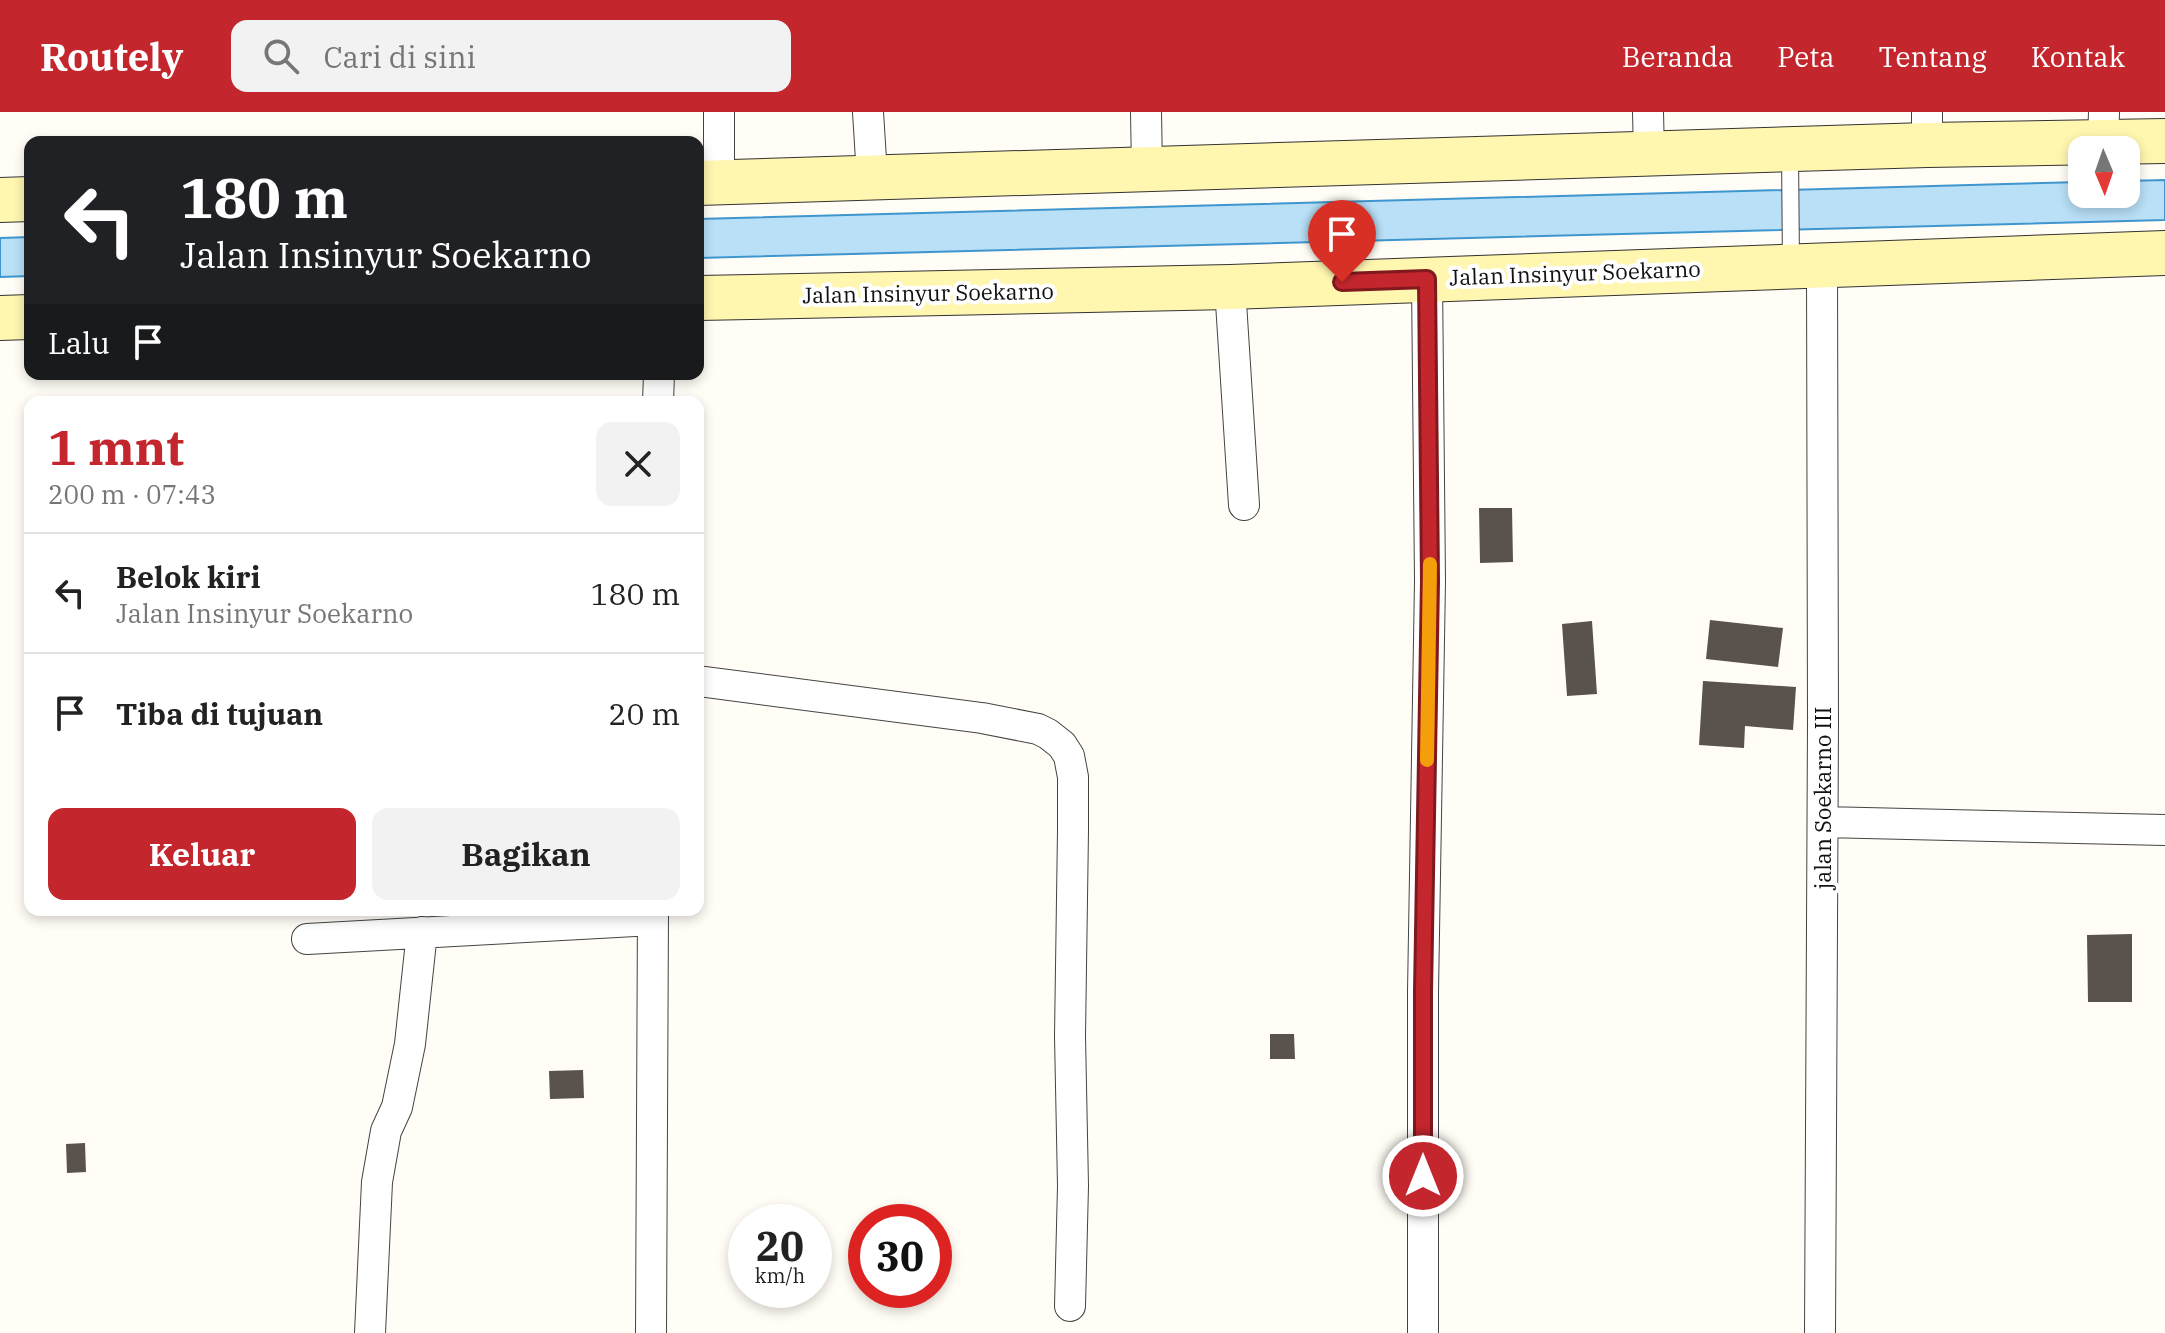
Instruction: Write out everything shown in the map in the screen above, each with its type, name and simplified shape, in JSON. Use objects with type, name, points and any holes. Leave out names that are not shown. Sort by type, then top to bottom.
[{"type":"street","points":[[719,112],[708,182],[1147,169],[1648,133],[1790,170],[1927,128],[2104,127],[2165,141]]},
{"type":"street","points":[[868,112],[872,176]]},
{"type":"street","points":[[1146,112],[1147,169]]},
{"type":"street","points":[[0,200],[24,199]]},
{"type":"street","name":"Jalan Insinyur Soekarno","points":[[704,298],[1230,287],[1427,279],[1801,253],[2165,253]]},
{"type":"street","name":"jalan Soekarno III","points":[[1801,253],[1823,822],[1820,1333]]},
{"type":"street","points":[[1423,1333],[1423,992],[1430,581],[1427,279]]},
{"type":"street","points":[[1230,287],[1244,505]]},
{"type":"street","points":[[0,318],[24,317]]},
{"type":"street","points":[[704,682],[982,718],[1038,729],[1062,745],[1069,756],[1073,777],[1070,1306]]},
{"type":"street","points":[[1823,822],[2165,830]]},
{"type":"street","points":[[307,939],[639,916]]},
{"type":"street","points":[[651,1333],[653,916]]},
{"type":"street","points":[[370,1333],[377,1182],[386,1131],[397,1107],[410,1044],[422,932]]},
{"type":"lane","points":[[1790,170],[1801,253]]},
{"type":"water","points":[[2165,180],[2165,220],[704,258],[704,219],[2068,182],[2068,208],[2140,208],[2140,181]]},
{"type":"water","points":[[24,237],[24,276],[0,277],[0,238]]},
{"type":"building","points":[[1479,508],[1512,508],[1513,562],[1480,563]]},
{"type":"building","points":[[1710,620],[1783,628],[1778,667],[1706,659]]},
{"type":"building","points":[[1592,621],[1597,694],[1567,696],[1562,624]]},
{"type":"building","points":[[1703,681],[1796,687],[1793,730],[1745,726],[1744,748],[1699,745]]},
{"type":"building","points":[[2132,934],[2132,1002],[2088,1002],[2087,935]]},
{"type":"building","points":[[1270,1034],[1294,1034],[1295,1059],[1270,1059]]},
{"type":"building","points":[[583,1070],[584,1098],[550,1099],[549,1071]]},
{"type":"building","points":[[85,1143],[86,1172],[67,1173],[66,1144]]},
{"type":"slow traffic","points":[[1427,760],[1430,564]]},
{"type":"route","points":[[1342,282],[1427,279],[1430,581],[1423,1176]]}]
